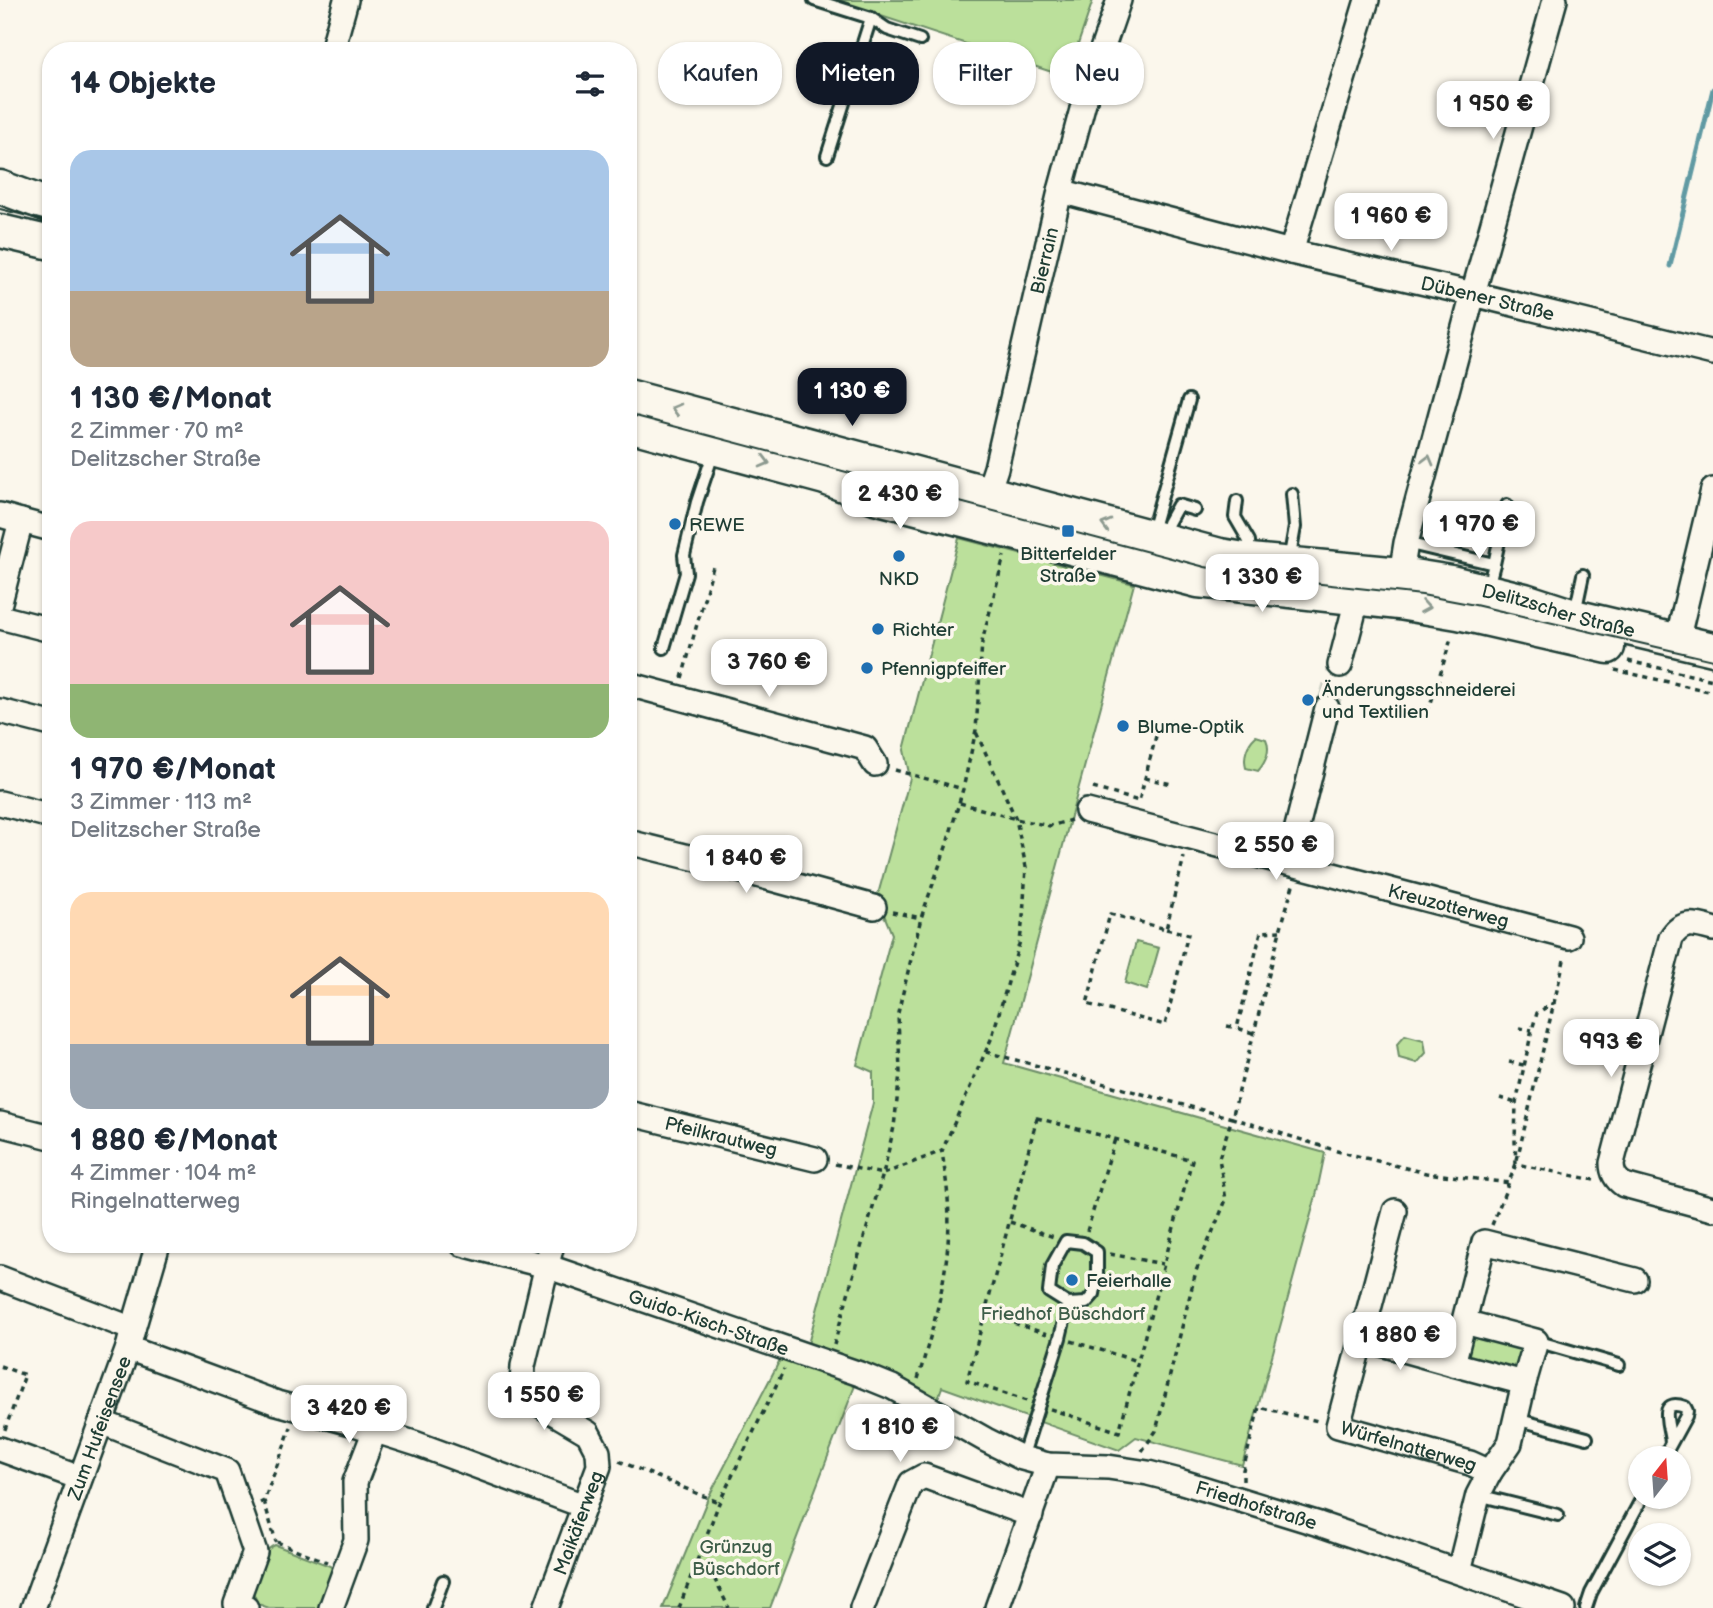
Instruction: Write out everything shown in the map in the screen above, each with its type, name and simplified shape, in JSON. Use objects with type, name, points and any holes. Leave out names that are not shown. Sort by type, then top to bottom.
[{"type":"main road","points":[[0,187],[42,203]]},
{"type":"main road","points":[[0,232],[42,241]]},
{"type":"main road","name":"Delitzscher Straße","points":[[637,400],[875,497],[1198,581],[1361,584],[1401,574],[1451,582],[1491,577],[1545,606],[1574,616],[1713,649]]},
{"type":"main road","name":"Delitzscher Straße","points":[[637,426],[719,434],[987,493],[1220,555],[1289,564],[1361,584],[1399,603],[1470,615],[1713,671]]},
{"type":"street","points":[[334,42],[346,0]]},
{"type":"street","name":"Bierrain","points":[[978,524],[996,468],[1060,191],[1084,102],[1119,0]]},
{"type":"street","points":[[1291,252],[1367,0]]},
{"type":"street","points":[[1401,574],[1406,543],[1555,0]]},
{"type":"street","name":"Dübener Straße","points":[[1060,191],[1291,252],[1713,353]]},
{"type":"street","points":[[1677,641],[1713,491]]},
{"type":"street","points":[[0,602],[10,518],[42,526]]},
{"type":"street","points":[[1340,665],[1361,584]]},
{"type":"street","points":[[0,617],[42,629]]},
{"type":"street","points":[[637,686],[865,748],[875,764]]},
{"type":"street","points":[[1293,864],[1328,708]]},
{"type":"street","points":[[0,711],[42,721]]},
{"type":"street","points":[[0,803],[42,814]]},
{"type":"street","name":"Kreuzotterweg","points":[[1087,811],[1569,937]]},
{"type":"street","points":[[637,844],[874,907]]},
{"type":"street","points":[[1713,929],[1685,925],[1676,930],[1671,938],[1612,1163],[1616,1179],[1624,1185],[1713,1209]]},
{"type":"street","name":"Pfeilkrautweg","points":[[637,1115],[815,1160]]},
{"type":"street","points":[[0,1124],[42,1136]]},
{"type":"street","name":"Würfelnatterweg","points":[[1395,1211],[1338,1426],[1470,1463],[1490,1472]]},
{"type":"street","points":[[1452,1364],[1485,1242],[1634,1280]]},
{"type":"street","name":"Zum Hufeisensee","points":[[33,1608],[130,1338],[155,1253]]},
{"type":"street","name":"Guido-Kisch-Straße","points":[[549,1255],[793,1352],[892,1387],[950,1419]]},
{"type":"street","name":"Maikäferweg","points":[[545,1608],[599,1465],[598,1452],[588,1433],[532,1400],[522,1387],[523,1366],[549,1255]]},
{"type":"street","points":[[0,1278],[232,1387],[417,1444],[584,1506]]},
{"type":"street","points":[[1459,1572],[1478,1495],[1510,1443],[1536,1341],[1464,1322]]},
{"type":"street","points":[[1360,1338],[1524,1383]]},
{"type":"street","name":"Friedhofstraße","points":[[950,1419],[1022,1458],[1048,1465],[1108,1467],[1179,1481],[1319,1524],[1563,1608]]},
{"type":"street","points":[[101,1422],[227,1471],[255,1552],[239,1607]]},
{"type":"street","points":[[331,1608],[356,1540],[355,1482],[375,1430]]},
{"type":"street","points":[[2,1441],[80,1478]]},
{"type":"street","points":[[997,1608],[1048,1465]]},
{"type":"street","points":[[862,1608],[911,1483],[925,1476],[1031,1516]]},
{"type":"lane","points":[[814,0],[871,18],[887,29],[920,40]]},
{"type":"lane","points":[[827,156],[871,18]]},
{"type":"lane","points":[[1157,538],[1189,400]]},
{"type":"lane","points":[[664,648],[686,573],[684,555],[697,502],[719,434]]},
{"type":"lane","points":[[1289,564],[1295,527],[1292,494]]},
{"type":"lane","points":[[1237,501],[1236,516],[1249,541],[1251,560]]},
{"type":"lane","points":[[1157,538],[1178,505],[1195,510]]},
{"type":"lane","points":[[1406,543],[1491,577],[1507,505]]},
{"type":"lane","points":[[1574,616],[1583,575]]},
{"type":"lane","points":[[1066,1241],[1083,1243],[1097,1252],[1094,1294],[1086,1303],[1068,1304],[1049,1292],[1052,1266],[1066,1241]]},
{"type":"lane","points":[[1022,1458],[1068,1304]]},
{"type":"lane","points":[[1536,1341],[1619,1365]]},
{"type":"lane","points":[[1516,1419],[1587,1437]]},
{"type":"lane","points":[[1478,1495],[1558,1516]]},
{"type":"lane","points":[[1586,1608],[1591,1593],[1636,1509]]},
{"type":"lane","points":[[433,1608],[443,1581]]},
{"type":"path","points":[[830,1363],[884,1174],[894,1127],[900,1073],[898,1013],[921,918],[964,789],[976,730],[982,642],[1010,533]]},
{"type":"path","points":[[676,696],[714,563]]},
{"type":"path","points":[[1425,710],[1430,706],[1451,639]]},
{"type":"path","points":[[912,1398],[943,1287],[948,1202],[942,1151],[992,1037],[1020,942],[1026,867],[1016,819],[976,730]]},
{"type":"path","points":[[1093,788],[1141,801],[1156,736]]},
{"type":"path","points":[[875,764],[964,789]]},
{"type":"path","points":[[1145,778],[1172,784]]},
{"type":"path","points":[[960,803],[1050,826],[1083,817],[1087,811]]},
{"type":"path","points":[[1166,929],[1189,838]]},
{"type":"path","points":[[1132,1471],[1133,1465],[1156,1431],[1196,1270],[1226,1200],[1219,1158],[1232,1118],[1280,931],[1293,864]]},
{"type":"path","points":[[874,907],[921,918]]},
{"type":"path","points":[[1110,914],[1166,929],[1188,934],[1166,1025],[1087,1004],[1110,914]]},
{"type":"path","points":[[1237,1028],[1261,932],[1280,931]]},
{"type":"path","points":[[1485,1242],[1516,1164],[1569,937]]},
{"type":"path","points":[[1247,956],[1255,958]]},
{"type":"path","points":[[1237,991],[1246,993]]},
{"type":"path","points":[[1516,1164],[1516,1103],[1532,1030],[1537,1013],[1555,1002]]},
{"type":"path","points":[[1227,1026],[1253,1033]]},
{"type":"path","points":[[1519,1028],[1532,1030]]},
{"type":"path","points":[[986,1052],[1232,1118],[1337,1151],[1426,1172],[1510,1183]]},
{"type":"path","points":[[1509,1062],[1525,1065]]},
{"type":"path","points":[[1500,1098],[1516,1103]]},
{"type":"path","points":[[1037,1118],[1192,1160],[1119,1432],[967,1381],[1010,1222],[1037,1118]]},
{"type":"path","points":[[1083,1243],[1115,1139]]},
{"type":"path","points":[[815,1160],[884,1174],[942,1151]]},
{"type":"path","points":[[1516,1164],[1624,1185]]},
{"type":"path","points":[[1010,1222],[1066,1241]]},
{"type":"path","points":[[1097,1252],[1163,1264]]},
{"type":"path","points":[[679,1608],[719,1503],[793,1352]]},
{"type":"path","points":[[0,1366],[25,1375],[2,1441]]},
{"type":"path","points":[[1241,1500],[1243,1470],[1259,1407],[1338,1426]]},
{"type":"path","points":[[240,1510],[264,1502],[297,1409]]},
{"type":"path","points":[[598,1452],[719,1503]]},
{"type":"path","points":[[276,1542],[346,1569]]},
{"type":"path","points":[[701,1552],[729,1608]]},
{"type":"green space","points":[[832,0],[1093,0],[1079,42],[1050,42],[1050,71],[1036,67],[1036,42],[960,42]]},
{"type":"green space","name":"Friedhof Büschdorf","points":[[959,538],[1134,584],[1004,1063],[1325,1153],[1316,1196],[1242,1465],[1136,1437],[1119,1450],[942,1387],[937,1401],[808,1344],[873,1103],[873,1072],[857,1065],[892,934],[877,898],[910,778],[904,750]]},
{"type":"green space","points":[[1256,736],[1266,739],[1268,747],[1265,760],[1258,771],[1246,768],[1245,764],[1246,750]]},
{"type":"green space","points":[[1136,942],[1159,948],[1147,990],[1125,983]]},
{"type":"green space","points":[[1405,1035],[1424,1040],[1426,1053],[1417,1063],[1399,1058],[1397,1044]]},
{"type":"green space","points":[[1473,1332],[1520,1344],[1523,1355],[1521,1364],[1515,1370],[1464,1357]]},
{"type":"green space","name":"Grünzug Büschdorf","points":[[782,1356],[859,1375],[770,1608],[663,1608],[708,1498]]},
{"type":"green space","points":[[275,1545],[330,1566],[334,1571],[323,1608],[269,1608],[258,1604],[251,1588],[256,1569],[261,1558]]},
{"type":"waterway","points":[[1670,266],[1713,89]]},
{"type":"tunnel","points":[[1327,708],[1340,665]]},
{"type":"tram line","points":[[0,209],[42,220]]},
{"type":"tram line","points":[[637,416],[1205,567],[1257,577],[1422,595],[1713,660]]},
{"type":"place","name":"REWE","points":[[675,524]]},
{"type":"place","name":"Bitterfelder Straße","points":[[1068,531]]},
{"type":"place","name":"NKD","points":[[899,556]]},
{"type":"place","name":"Richter","points":[[878,629]]},
{"type":"place","name":"Pfennigpfeiffer","points":[[867,668]]},
{"type":"place","name":"Änderungsschneiderei und Textilien","points":[[1308,700]]},
{"type":"place","name":"Blume-Optik","points":[[1123,726]]},
{"type":"place","name":"Feierhalle","points":[[1072,1280]]}]
